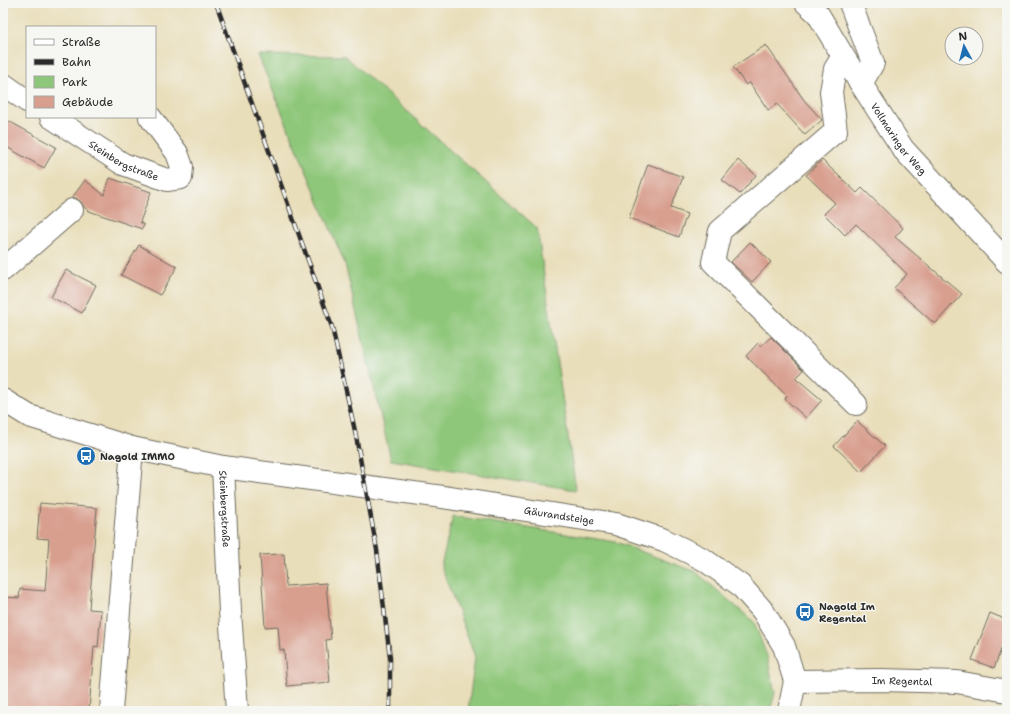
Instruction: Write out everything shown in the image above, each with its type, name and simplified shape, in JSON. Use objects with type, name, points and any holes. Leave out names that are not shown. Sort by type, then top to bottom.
[{"type":"street","name":"Vollmaringer Weg","points":[[806,3],[818,14],[843,56],[903,149],[1007,262]]},
{"type":"street","points":[[850,3],[873,63],[861,84]]},
{"type":"street","points":[[843,56],[835,68],[831,92],[836,131],[720,231],[713,262],[856,404]]},
{"type":"street","points":[[3,84],[26,100]]},
{"type":"street","name":"Steinbergstraße","points":[[53,118],[123,164],[167,180],[181,178],[182,166],[177,153],[151,118]]},
{"type":"street","points":[[3,270],[72,210]]},
{"type":"street","name":"Steinbergstraße","points":[[3,400],[30,416],[132,448],[223,467],[230,611],[237,711]]},
{"type":"street","points":[[111,711],[132,448]]},
{"type":"street","name":"Gäurandsteige","points":[[223,467],[443,497],[616,524],[664,540],[703,559],[740,585],[763,611],[784,646],[795,681],[789,711]]},
{"type":"street","name":"Im Regental","points":[[795,681],[881,680],[957,682],[1007,691]]},
{"type":"green space","points":[[258,55],[345,56],[537,228],[576,490],[391,460],[345,264]]},
{"type":"green space","points":[[453,516],[616,542],[696,572],[754,622],[767,656],[775,693],[770,711],[468,711],[475,657],[441,566]]},
{"type":"building","points":[[766,45],[804,100],[822,120],[805,135],[777,104],[768,110],[749,82],[746,85],[733,67]]},
{"type":"building","points":[[3,118],[56,147],[44,168],[3,145]]},
{"type":"building","points":[[738,160],[756,175],[740,194],[722,180]]},
{"type":"building","points":[[822,160],[857,193],[862,188],[903,228],[895,237],[962,294],[935,324],[894,288],[907,274],[856,224],[845,235],[824,214],[835,203],[806,175]]},
{"type":"building","points":[[648,164],[683,177],[671,208],[687,214],[679,237],[629,218]]},
{"type":"building","points":[[110,178],[151,192],[140,222],[144,225],[142,229],[89,211],[76,198],[72,198],[85,180],[104,195]]},
{"type":"building","points":[[750,242],[771,262],[752,282],[731,262]]},
{"type":"building","points":[[139,245],[177,267],[160,295],[121,275]]},
{"type":"building","points":[[66,270],[96,285],[82,313],[51,297]]},
{"type":"building","points":[[771,337],[804,370],[796,378],[822,400],[806,418],[785,399],[787,396],[746,356],[758,343],[761,346]]},
{"type":"building","points":[[857,421],[885,446],[861,472],[834,446]]},
{"type":"building","points":[[40,503],[97,508],[89,609],[101,610],[98,647],[94,646],[89,711],[3,711],[3,597],[19,598],[20,589],[45,591],[49,539],[37,538]]},
{"type":"building","points":[[284,554],[286,586],[326,583],[331,639],[326,640],[330,682],[287,686],[284,650],[280,650],[278,626],[265,627],[260,555]]},
{"type":"building","points":[[990,613],[1007,620],[1007,634],[994,668],[972,660]]},
{"type":"railway","points":[[216,3],[332,327],[355,431],[377,550],[390,658],[390,711]]},
{"type":"place","name":"Nagold IMMO","points":[[86,456]]},
{"type":"place","name":"Nagold Im Regental","points":[[805,612]]}]
